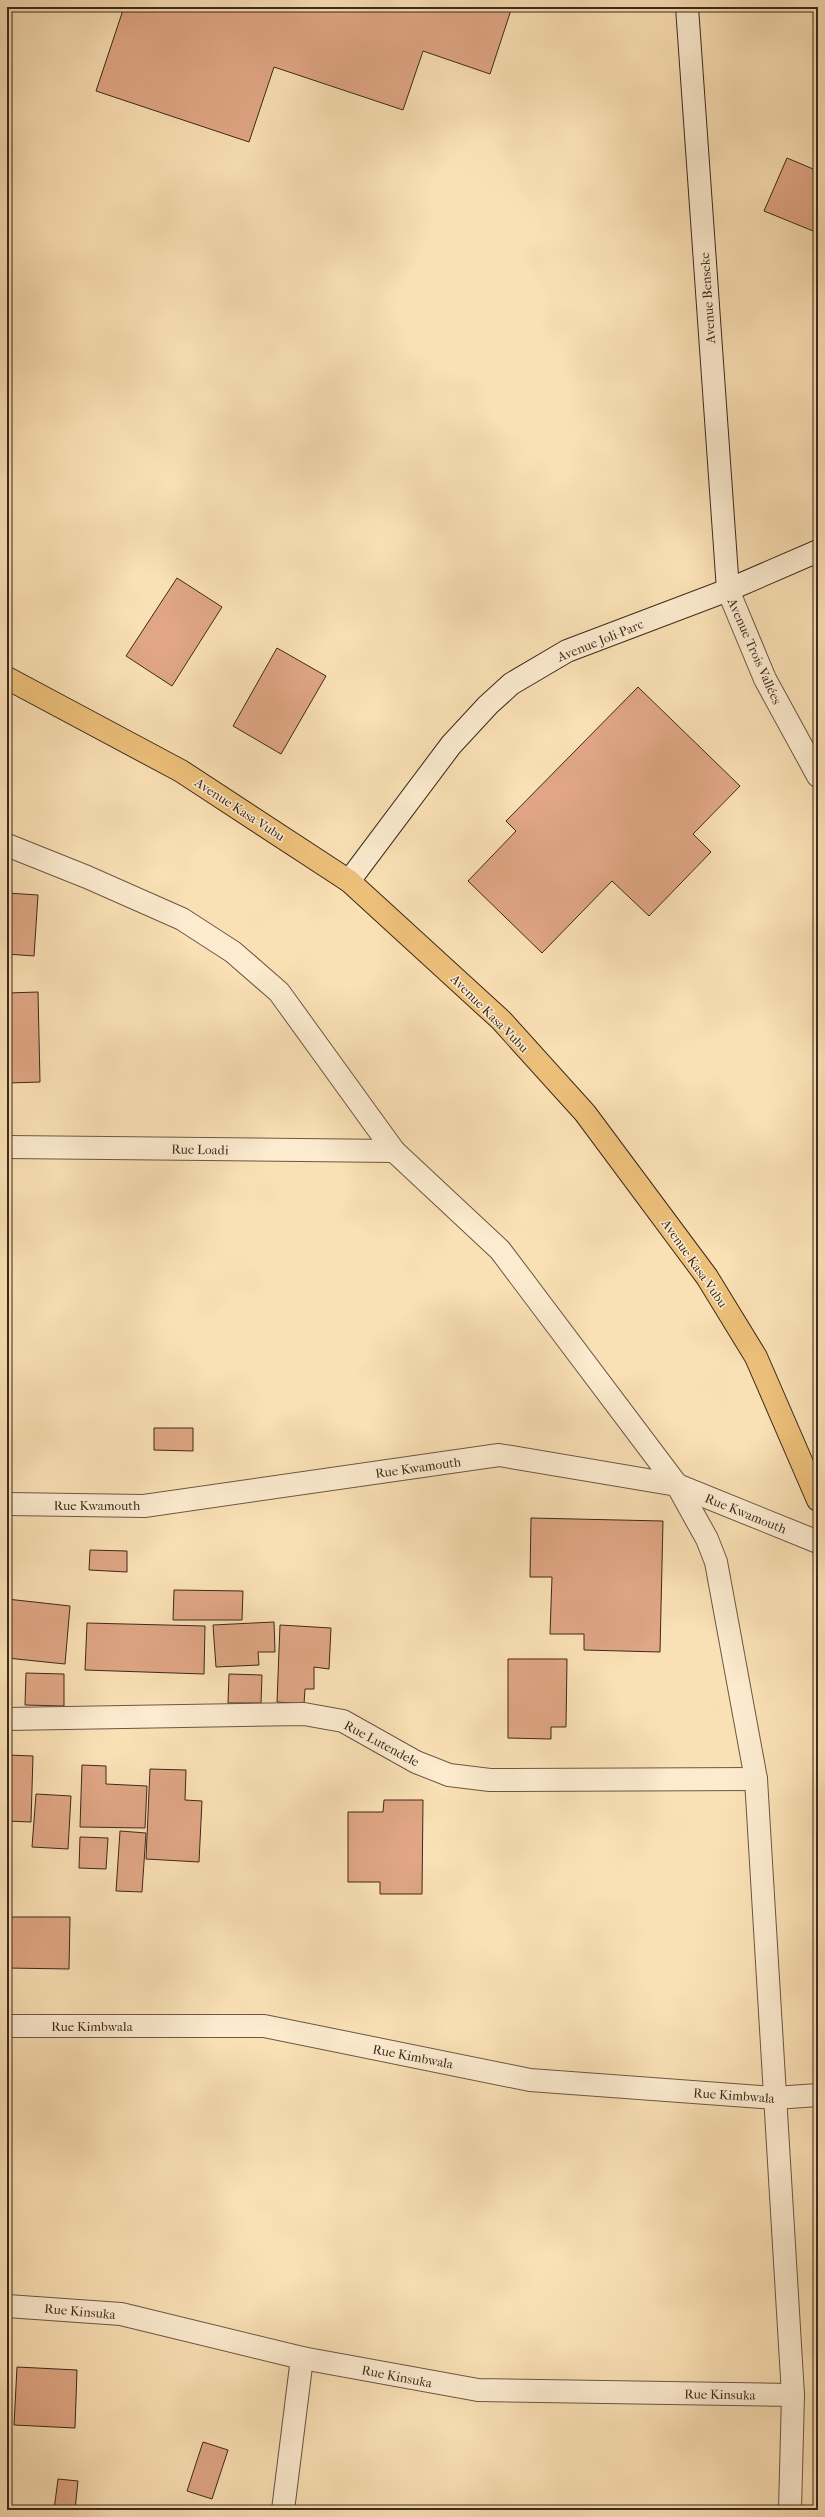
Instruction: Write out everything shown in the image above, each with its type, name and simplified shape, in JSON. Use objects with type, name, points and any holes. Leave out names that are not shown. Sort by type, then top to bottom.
[{"type":"main road","name":"Avenue Kasa-Vubu","points":[[7,678],[181,771],[349,881],[501,1020],[598,1131],[707,1277],[756,1357],[818,1500]]},
{"type":"street","name":"Avenue Benseke","points":[[686,7],[728,590]]},
{"type":"street","name":"Avenue Joli-Parc","points":[[349,881],[451,745],[488,705],[511,684],[567,651],[728,590],[818,551]]},
{"type":"street","name":"Avenue Trois Vallées","points":[[728,590],[765,679],[818,776]]},
{"type":"street","points":[[7,845],[88,877],[182,919],[233,952],[279,992],[394,1151],[500,1250],[677,1485],[707,1539],[716,1562],[756,1779],[793,2395],[790,2510]]},
{"type":"street","name":"Rue Loadi","points":[[7,1147],[394,1151]]},
{"type":"street","name":"Rue Kwamouth","points":[[7,1504],[144,1506],[499,1455],[677,1485],[818,1542]]},
{"type":"street","name":"Rue Lutendele","points":[[7,1719],[304,1714],[343,1720],[416,1762],[449,1775],[490,1780],[756,1779]]},
{"type":"street","name":"Rue Kimbwala","points":[[7,2026],[264,2026],[530,2080],[775,2098],[818,2094]]},
{"type":"street","name":"Rue Kinsuka","points":[[7,2306],[121,2314],[302,2358],[478,2390],[793,2395]]},
{"type":"street","points":[[283,2510],[302,2358]]},
{"type":"building","points":[[124,7],[512,7],[490,74],[423,51],[403,110],[274,67],[249,142],[96,91]]},
{"type":"building","points":[[787,158],[818,171],[818,233],[764,211]]},
{"type":"building","points":[[177,578],[222,607],[172,686],[126,656]]},
{"type":"building","points":[[277,648],[326,676],[281,754],[233,726]]},
{"type":"building","points":[[638,687],[740,786],[693,834],[711,852],[649,916],[612,881],[542,953],[468,881],[516,831],[506,821]]},
{"type":"building","points":[[7,893],[38,895],[34,956],[7,954]]},
{"type":"building","points":[[38,992],[40,1082],[7,1083],[7,993]]},
{"type":"building","points":[[154,1428],[193,1428],[193,1451],[154,1450]]},
{"type":"building","points":[[531,1518],[663,1521],[660,1652],[584,1650],[584,1634],[550,1634],[552,1577],[530,1577]]},
{"type":"building","points":[[90,1550],[127,1551],[127,1572],[89,1570]]},
{"type":"building","points":[[174,1590],[243,1591],[242,1620],[173,1620]]},
{"type":"building","points":[[7,1599],[70,1606],[65,1664],[7,1658]]},
{"type":"building","points":[[274,1622],[275,1652],[258,1652],[259,1665],[216,1667],[213,1625]]},
{"type":"building","points":[[87,1623],[205,1626],[204,1674],[85,1670]]},
{"type":"building","points":[[280,1625],[331,1628],[329,1669],[314,1667],[314,1689],[305,1689],[304,1704],[277,1702]]},
{"type":"building","points":[[508,1659],[567,1659],[566,1727],[551,1727],[551,1739],[508,1738]]},
{"type":"building","points":[[26,1673],[64,1674],[64,1706],[25,1705]]},
{"type":"building","points":[[229,1674],[262,1675],[261,1703],[228,1703]]},
{"type":"building","points":[[7,1755],[33,1756],[31,1822],[7,1821]]},
{"type":"building","points":[[82,1765],[106,1766],[106,1784],[147,1786],[145,1828],[80,1827]]},
{"type":"building","points":[[150,1769],[186,1770],[185,1800],[202,1801],[199,1862],[146,1859]]},
{"type":"building","points":[[36,1794],[71,1796],[68,1849],[32,1847]]},
{"type":"building","points":[[384,1800],[423,1800],[422,1894],[380,1894],[380,1882],[348,1882],[348,1812],[383,1812]]},
{"type":"building","points":[[120,1831],[146,1833],[142,1892],[116,1891]]},
{"type":"building","points":[[80,1837],[108,1838],[106,1869],[79,1868]]},
{"type":"building","points":[[7,1917],[70,1917],[69,1969],[7,1968]]},
{"type":"building","points":[[17,2367],[77,2370],[75,2428],[14,2425]]},
{"type":"building","points":[[203,2442],[228,2450],[212,2499],[187,2491]]},
{"type":"building","points":[[58,2479],[78,2481],[75,2510],[54,2510]]}]
